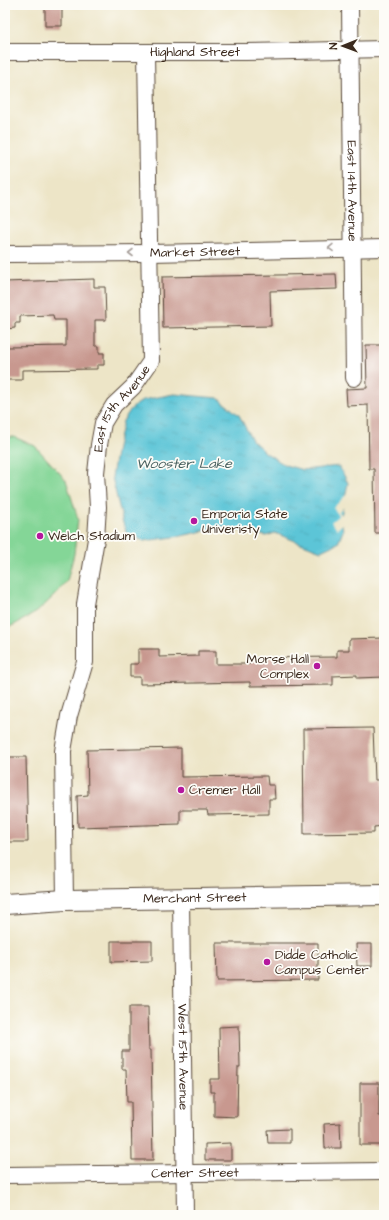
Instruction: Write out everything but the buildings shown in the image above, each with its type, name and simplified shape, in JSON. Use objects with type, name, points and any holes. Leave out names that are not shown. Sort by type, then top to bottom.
[{"type":"main road","name":"Merchant Street","points":[[5,904],[66,900],[384,895]]},
{"type":"street","name":"East 14th Avenue","points":[[350,5],[354,378]]},
{"type":"street","name":"Highland Street","points":[[5,52],[245,52],[384,49]]},
{"type":"street","name":"East 15th Avenue","points":[[66,900],[63,751],[69,716],[85,662],[85,604],[96,539],[98,507],[96,473],[99,445],[103,423],[114,405],[133,387],[151,362],[146,52]]},
{"type":"street","name":"Market Street","points":[[5,254],[150,253],[384,248]]},
{"type":"street","name":"West 15th Avenue","points":[[181,899],[185,1215]]},
{"type":"street","name":"Center Street","points":[[5,1175],[384,1171]]},
{"type":"green space","name":"Welch Stadium","points":[[5,437],[14,437],[35,446],[66,480],[78,519],[74,554],[67,581],[37,612],[14,625],[5,628]]},
{"type":"water","name":"Wooster Lake","points":[[174,394],[218,398],[239,415],[252,440],[266,453],[285,465],[303,470],[339,466],[348,483],[341,516],[343,531],[338,543],[321,551],[275,533],[266,536],[222,527],[181,536],[144,541],[127,534],[112,477],[123,421],[131,409],[143,400]]},
{"type":"pier","points":[[347,494],[345,506],[339,512],[343,516],[344,523],[337,529],[331,522],[339,515],[333,508]]},
{"type":"place","name":"Emporia State Univeristy","points":[[194,521]]},
{"type":"place","name":"Welch Stadium","points":[[40,536]]},
{"type":"place","name":"Morse Hall Complex","points":[[317,666]]},
{"type":"place","name":"Cremer Hall","points":[[181,790]]},
{"type":"place","name":"Didde Catholic Campus Center","points":[[267,962]]}]
